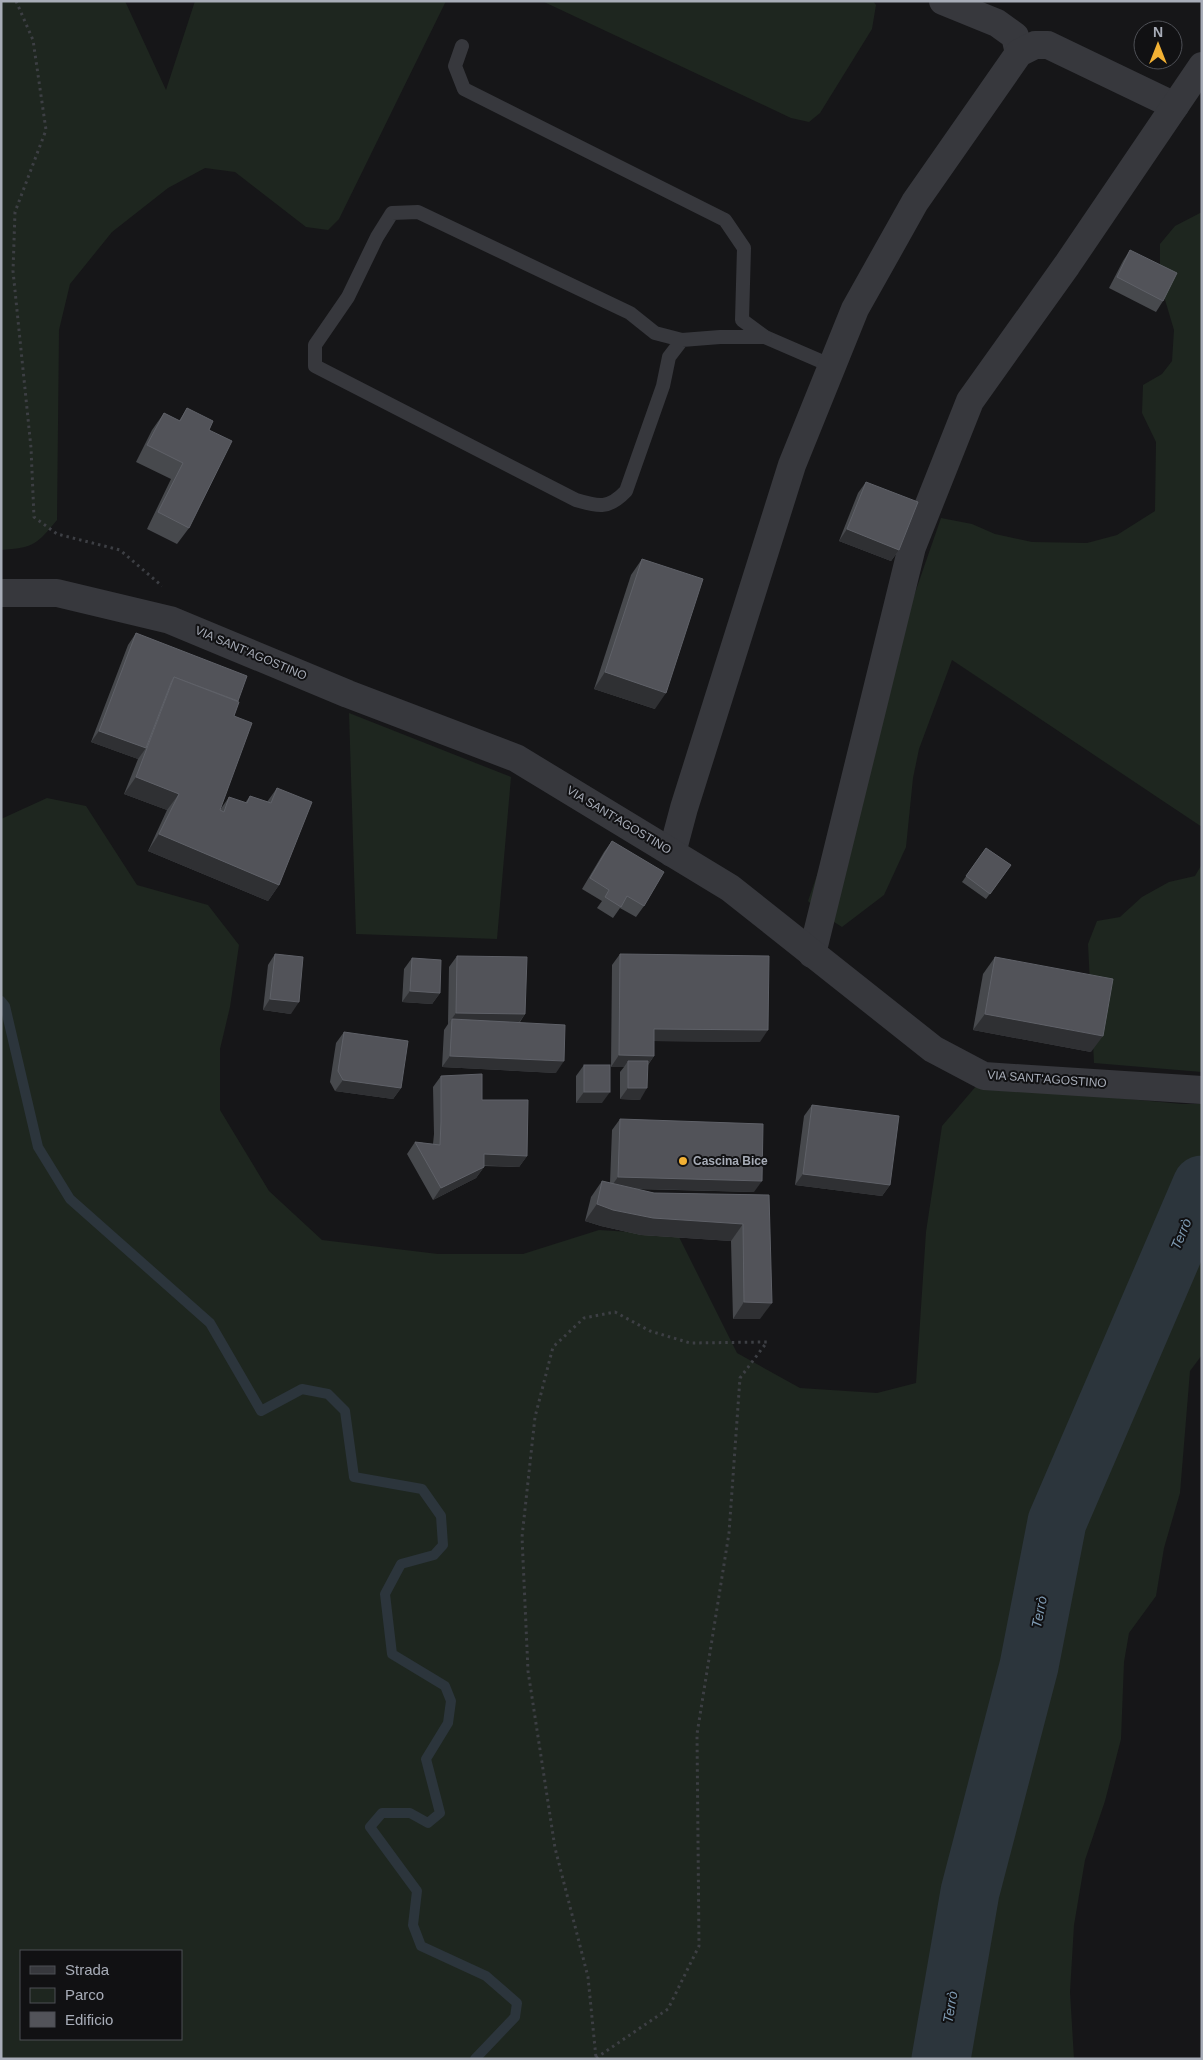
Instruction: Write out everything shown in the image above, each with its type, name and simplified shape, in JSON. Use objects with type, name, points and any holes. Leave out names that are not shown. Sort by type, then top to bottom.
[{"type":"street","points":[[943,1],[997,23],[1014,36],[1020,53]]},
{"type":"street","points":[[672,853],[684,808],[792,465],[855,309],[915,202],[1020,53],[1035,45],[1048,45],[1175,106]]},
{"type":"street","points":[[812,954],[912,547],[970,401],[1067,265],[1202,66]]},
{"type":"street","name":"VIA SANT'AGOSTINO","points":[[1,594],[57,593],[170,620],[348,694],[516,758],[730,888],[933,1049],[984,1076],[1198,1089]]},
{"type":"lane","points":[[462,46],[455,66],[464,89],[725,220],[744,248],[742,320],[765,337],[832,366]]},
{"type":"lane","points":[[682,340],[669,357],[663,386],[626,491],[615,503],[594,506],[576,500],[315,366],[315,345],[348,297],[377,237],[392,213],[418,212],[630,313],[655,333],[682,340],[720,337],[765,337]]},
{"type":"path","points":[[16,1],[33,40],[46,130],[15,212],[13,261],[31,448],[34,517],[57,534],[120,550],[170,591],[170,620]]},
{"type":"path","points":[[615,1312],[650,1331],[690,1343],[766,1342],[740,1378],[729,1533],[697,1734],[699,1946],[668,2009],[596,2059],[588,1977],[555,1848],[528,1670],[522,1537],[535,1417],[553,1347],[584,1318],[615,1312]]},
{"type":"green space","points":[[1,1],[125,1],[166,90],[195,1],[446,1],[339,219],[328,230],[306,227],[235,172],[205,168],[168,188],[112,232],[70,284],[59,330],[57,520],[34,543],[21,548],[1,550]]},
{"type":"green space","points":[[542,1],[873,1],[876,5],[872,29],[820,113],[809,122],[791,118]]},
{"type":"green space","points":[[1202,212],[1202,827],[952,660],[919,749],[913,778],[906,847],[884,895],[842,927],[823,915],[808,901],[941,518],[972,524],[995,534],[1032,542],[1087,543],[1117,535],[1155,511],[1156,442],[1142,413],[1143,385],[1162,374],[1172,361],[1174,330],[1163,293],[1160,273],[1160,244],[1175,226]]},
{"type":"green space","points":[[349,713],[511,777],[497,939],[356,934]]},
{"type":"green space","points":[[47,798],[86,806],[137,885],[208,905],[239,945],[230,1007],[220,1049],[220,1110],[269,1191],[322,1240],[438,1254],[523,1254],[599,1230],[678,1235],[737,1353],[800,1388],[877,1393],[916,1383],[926,1232],[942,1126],[977,1085],[1182,1104],[1202,1104],[1202,1355],[1190,1371],[1180,1493],[1164,1548],[1156,1596],[1129,1633],[1124,1662],[1121,1739],[1105,1801],[1085,1860],[1074,1925],[1070,1992],[1074,2059],[1,2059],[1,819]]},
{"type":"green space","points":[[1202,864],[1202,1072],[1094,1063],[1088,944],[1097,921],[1120,917],[1142,897],[1169,882],[1195,876]]},
{"type":"building","points":[[1130,250],[1177,273],[1163,301],[1117,277]]},
{"type":"building","points":[[187,408],[213,421],[209,430],[232,441],[189,528],[158,512],[183,463],[147,445],[164,413],[180,421]]},
{"type":"building","points":[[866,482],[918,502],[899,550],[847,529]]},
{"type":"building","points":[[642,559],[703,579],[666,693],[605,672]]},
{"type":"building","points":[[136,633],[247,676],[238,701],[174,677],[146,748],[99,731]]},
{"type":"building","points":[[174,677],[239,702],[234,716],[252,723],[220,810],[224,812],[229,797],[247,803],[250,796],[271,803],[277,788],[312,802],[279,885],[159,834],[179,794],[136,777]]},
{"type":"building","points":[[612,841],[664,872],[644,906],[627,896],[621,907],[605,897],[609,890],[590,878]]},
{"type":"building","points":[[986,848],[1011,865],[990,894],[966,876]]},
{"type":"building","points":[[275,954],[303,957],[299,1002],[270,999]]},
{"type":"building","points":[[620,954],[769,956],[768,1030],[654,1029],[654,1056],[619,1055]]},
{"type":"building","points":[[457,956],[527,957],[525,1014],[456,1013]]},
{"type":"building","points":[[995,957],[1113,979],[1103,1036],[985,1014]]},
{"type":"building","points":[[412,958],[441,960],[440,993],[410,991]]},
{"type":"building","points":[[452,1019],[565,1025],[564,1061],[450,1056]]},
{"type":"building","points":[[344,1032],[408,1041],[401,1088],[343,1080],[338,1071]]},
{"type":"building","points":[[628,1061],[648,1061],[647,1088],[628,1088]]},
{"type":"building","points":[[584,1065],[610,1065],[610,1092],[584,1092]]},
{"type":"building","points":[[482,1074],[482,1100],[528,1100],[527,1156],[484,1154],[484,1167],[441,1188],[415,1142],[440,1145],[441,1076]]},
{"type":"building","points":[[812,1105],[899,1116],[890,1185],[803,1174]]},
{"type":"building","name":"Cascina Bice","points":[[620,1119],[763,1124],[762,1181],[618,1177]]},
{"type":"building","points":[[602,1181],[654,1193],[769,1195],[772,1303],[744,1302],[743,1224],[653,1218],[613,1210],[597,1204]]},
{"type":"waterway","points":[[1,1001],[5,1006],[38,1147],[70,1199],[210,1323],[261,1411],[302,1389],[328,1394],[345,1411],[354,1477],[422,1489],[441,1516],[443,1545],[434,1555],[401,1564],[385,1594],[392,1654],[445,1686],[451,1701],[448,1723],[426,1759],[440,1813],[428,1823],[410,1813],[382,1813],[370,1827],[417,1891],[413,1925],[421,1946],[486,1976],[517,2003],[515,2017],[475,2059]]},
{"type":"waterway","name":"Terrò","points":[[941,2059],[970,1892],[1029,1666],[1057,1522],[1202,1185]]},
{"type":"place","name":"Cascina Bice","points":[[683,1161]]}]
